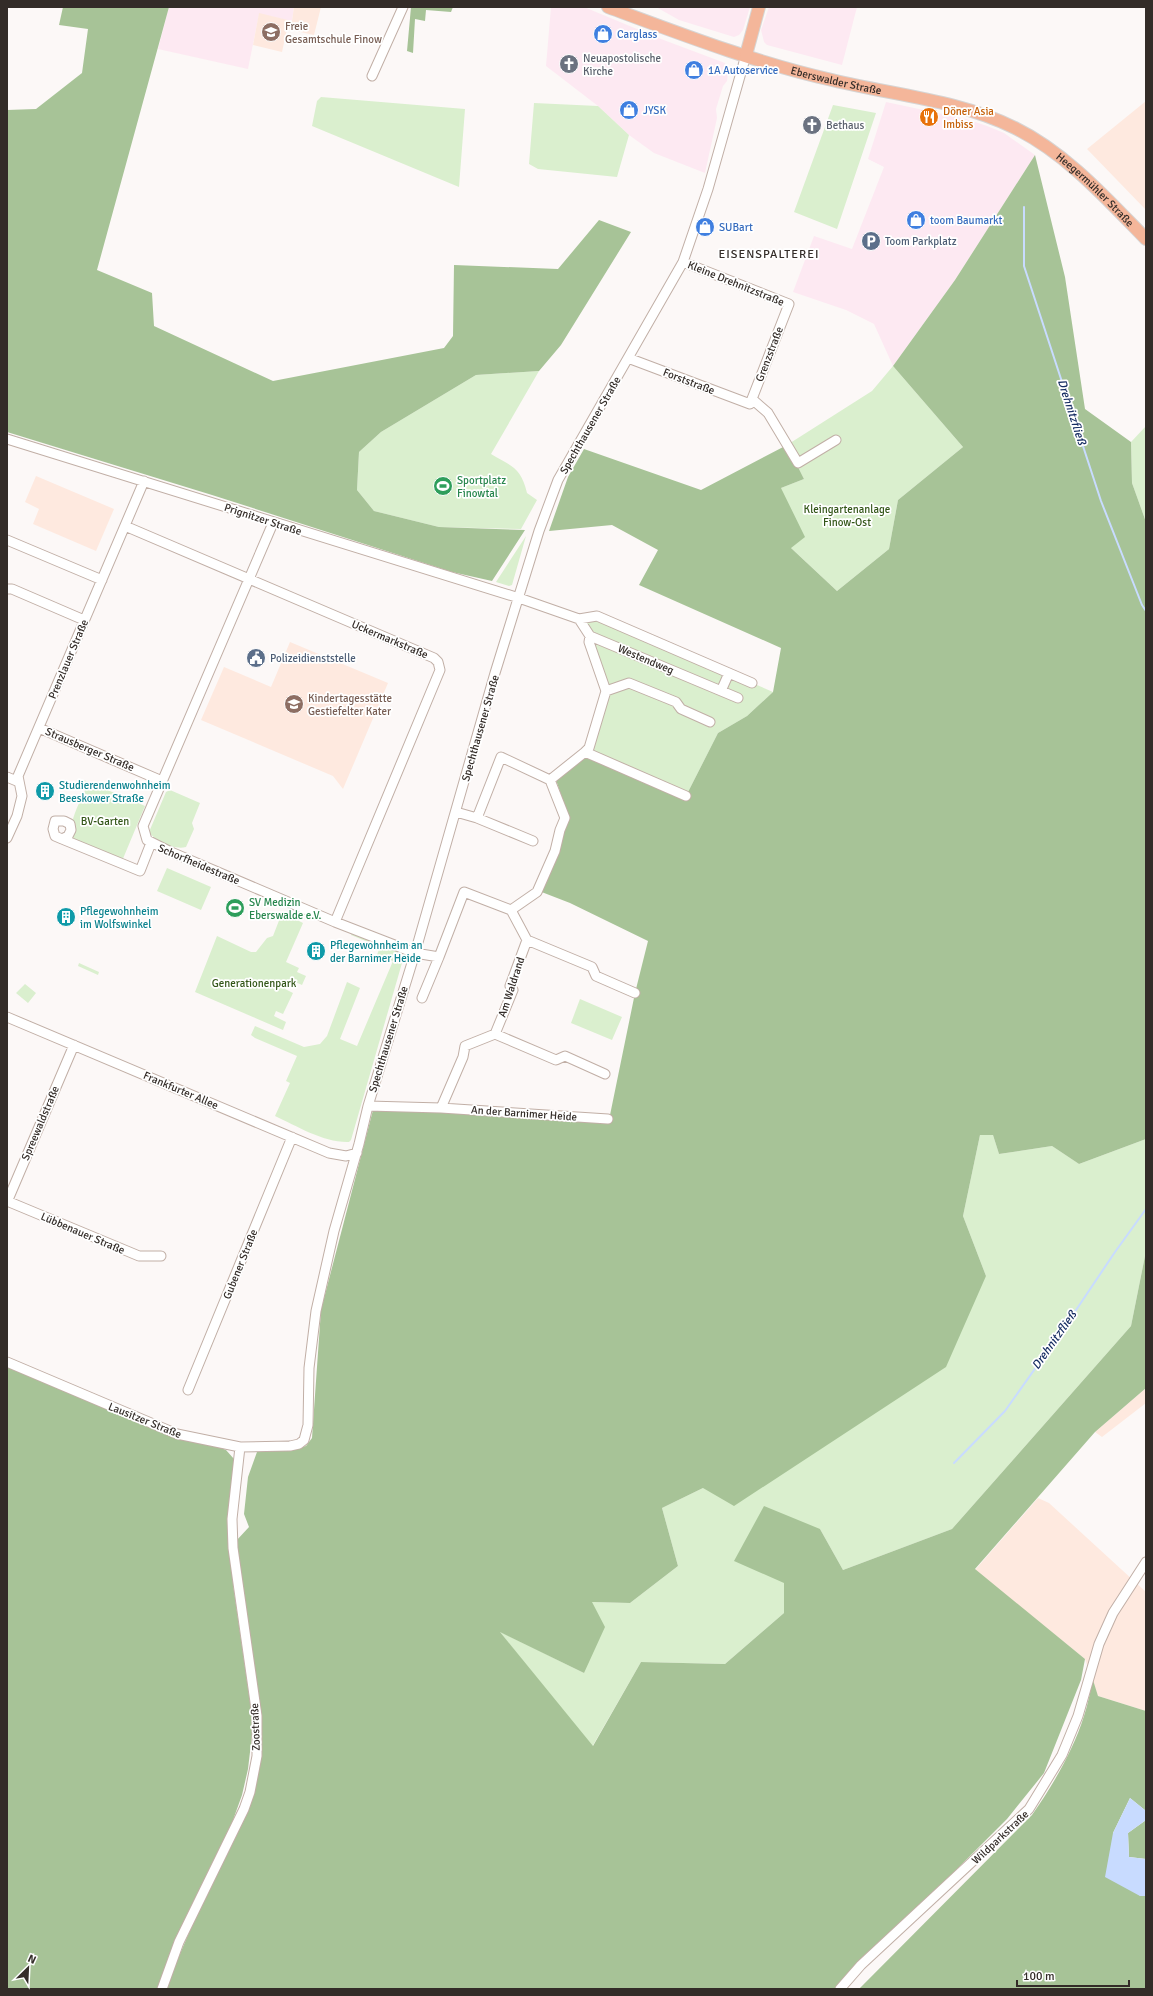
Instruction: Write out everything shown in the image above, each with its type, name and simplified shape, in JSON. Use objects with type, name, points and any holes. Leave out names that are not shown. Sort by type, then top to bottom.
[{"type":"main road","name":"Eberswalder Straße","points":[[608,7],[746,56],[832,80],[973,111],[1015,128],[1041,143]]},
{"type":"main road","points":[[746,56],[759,7]]},
{"type":"main road","name":"Heegermühler Straße","points":[[1041,143],[1067,163],[1146,239]]},
{"type":"street","points":[[372,76],[403,7]]},
{"type":"street","name":"Spechthausener Straße","points":[[307,1432],[309,1368],[316,1311],[332,1238],[357,1153],[368,1106],[416,953],[539,531],[558,480],[683,262],[708,189],[746,56]]},
{"type":"street","name":"Kleine Drehnitzstraße","points":[[683,262],[789,304]]},
{"type":"street","name":"Grenzstraße","points":[[751,402],[789,304]]},
{"type":"street","name":"Forststraße","points":[[628,358],[751,402]]},
{"type":"street","points":[[751,402],[768,413],[798,463],[836,440]]},
{"type":"street","name":"Prignitzer Straße","points":[[7,439],[144,481],[273,523],[519,598]]},
{"type":"street","name":"Prenzlauer Straße","points":[[7,838],[17,816],[22,796],[18,776],[144,481]]},
{"type":"street","name":"Schorfheidestraße","points":[[273,523],[143,826],[145,836],[151,843],[335,922],[416,953],[439,957]]},
{"type":"street","name":"Uckermarkstraße","points":[[125,526],[434,658],[438,662],[440,670],[335,922]]},
{"type":"street","points":[[7,540],[102,580]]},
{"type":"street","points":[[7,589],[12,589],[84,620]]},
{"type":"street","name":"Westendweg","points":[[519,598],[579,620],[597,616],[752,683]]},
{"type":"street","points":[[550,780],[589,748],[606,691],[588,642],[590,636],[579,620]]},
{"type":"street","name":"Westendweg","points":[[590,636],[738,698]]},
{"type":"street","points":[[721,691],[728,673]]},
{"type":"street","points":[[606,691],[629,683],[676,702],[681,709],[710,722]]},
{"type":"street","name":"Strausberger Straße","points":[[39,728],[162,781]]},
{"type":"street","points":[[585,752],[686,796]]},
{"type":"street","points":[[477,818],[501,757],[550,780],[565,818],[560,830],[555,851],[537,892],[511,910]]},
{"type":"street","points":[[7,777],[19,782]]},
{"type":"street","points":[[456,812],[477,818],[533,841]]},
{"type":"street","points":[[62,839],[140,871],[151,843]]},
{"type":"street","points":[[422,998],[464,892],[511,910],[527,940],[592,967],[596,976],[635,993]]},
{"type":"street","name":"Am Waldrand","points":[[495,1034],[513,990],[510,986],[527,940]]},
{"type":"street","name":"Frankfurter Allee","points":[[7,1017],[329,1153],[346,1156],[357,1153]]},
{"type":"street","points":[[441,1108],[463,1057],[464,1046],[495,1034],[556,1060],[565,1056],[605,1074]]},
{"type":"street","name":"Spreewaldstraße","points":[[7,1201],[74,1045]]},
{"type":"street","name":"An der Barnimer Heide","points":[[368,1106],[441,1108],[608,1118]]},
{"type":"street","name":"Gubener Straße","points":[[188,1390],[292,1137]]},
{"type":"street","name":"Lübbenauer Straße","points":[[7,1201],[139,1256],[161,1256]]},
{"type":"street","name":"Lausitzer Straße","points":[[7,1362],[177,1434],[240,1447],[290,1446],[299,1444],[307,1432]]},
{"type":"street","name":"Zoostraße","points":[[162,1989],[179,1942],[244,1809],[254,1774],[258,1736],[257,1716],[233,1548],[232,1519],[240,1447]]},
{"type":"street","name":"Wildparkstraße","points":[[840,1989],[861,1965],[1029,1809],[1062,1755],[1078,1716],[1092,1663],[1113,1612],[1146,1562]]},
{"type":"shaded area","points":[[169,7],[294,7],[292,21],[259,14],[248,69],[158,49]]},
{"type":"shaded area","name":"Freie Gesamtschule Finow","points":[[294,7],[321,7],[314,35],[287,29],[282,52],[253,45],[259,13],[292,21]]},
{"type":"shaded area","points":[[551,7],[584,7],[661,39],[725,63],[728,73],[727,81],[723,86],[716,109],[717,118],[705,173],[654,153],[629,135],[598,106],[546,66]]},
{"type":"shaded area","points":[[656,7],[750,7],[743,30],[739,35],[734,37],[679,20]]},
{"type":"shaded area","points":[[769,7],[857,7],[842,65],[767,45],[764,42],[761,30]]},
{"type":"shaded area","points":[[1146,101],[1146,210],[1087,149]]},
{"type":"shaded area","points":[[886,102],[966,119],[987,126],[1004,133],[1035,155],[955,280],[893,366],[874,324],[846,310],[793,292],[814,236],[852,249],[884,167],[868,159]]},
{"type":"shaded area","points":[[36,476],[114,509],[96,551],[33,524],[39,509],[25,502]]},
{"type":"shaded area","name":"Kindertagesstätte Gestiefelter Kater","points":[[290,642],[388,683],[343,789],[333,776],[201,720],[224,667],[271,687]]},
{"type":"shaded area","points":[[1146,1388],[1146,1403],[1102,1437],[1095,1432]]},
{"type":"shaded area","points":[[1038,1498],[1049,1503],[1146,1592],[1146,1711],[1098,1696],[1085,1659],[975,1570]]},
{"type":"green space","points":[[63,7],[169,7],[97,270],[152,293],[154,326],[273,381],[444,348],[453,336],[454,265],[558,269],[599,220],[631,232],[561,345],[539,371],[476,375],[381,432],[359,452],[357,490],[374,511],[439,527],[525,530],[492,581],[452,572],[212,495],[7,432],[7,110],[36,109],[82,73],[88,29],[59,25]]},
{"type":"green space","points":[[411,7],[453,7],[451,12],[426,10],[425,21],[415,19],[413,53],[407,51]]},
{"type":"green space","points":[[321,97],[465,109],[459,187],[312,126],[317,101]]},
{"type":"green space","points":[[534,103],[598,106],[629,135],[617,177],[538,169],[529,164]]},
{"type":"green space","points":[[833,105],[876,113],[837,229],[794,212]]},
{"type":"green space","points":[[1035,155],[1065,277],[1085,409],[1131,442],[1132,483],[1146,522],[1146,1139],[1079,1164],[1052,1146],[999,1154],[993,1135],[980,1135],[963,1216],[986,1276],[946,1367],[734,1506],[703,1488],[662,1508],[678,1566],[630,1603],[592,1602],[605,1627],[584,1673],[500,1632],[593,1746],[641,1662],[725,1664],[784,1613],[784,1583],[734,1561],[764,1506],[820,1529],[843,1570],[952,1529],[1131,1326],[1146,1251],[1146,1388],[1095,1432],[975,1569],[1085,1659],[1081,1680],[1044,1773],[1007,1819],[837,1989],[165,1989],[258,1771],[236,1541],[249,1527],[244,1514],[248,1477],[257,1452],[291,1450],[306,1446],[312,1438],[321,1310],[373,1110],[609,1120],[635,993],[648,941],[570,903],[539,891],[569,818],[556,780],[585,752],[686,796],[718,733],[747,716],[773,692],[781,648],[639,585],[658,550],[612,525],[549,531],[568,477],[584,449],[701,490],[787,445],[804,479],[781,488],[805,537],[791,548],[837,591],[889,549],[898,500],[963,447],[893,366],[955,280]]},
{"type":"green space","name":"Kleingartenanlage Finow-Ost","points":[[893,366],[963,447],[898,500],[889,549],[837,591],[790,547],[781,488],[804,479],[787,445],[872,391]]},
{"type":"green space","points":[[539,371],[491,454],[510,465],[518,472],[525,484],[527,493],[537,500],[521,529],[439,527],[374,511],[357,490],[359,452],[381,432],[476,375]]},
{"type":"green space","points":[[1146,426],[1146,522],[1132,483],[1131,442]]},
{"type":"green space","points":[[526,536],[512,585],[509,586],[496,582]]},
{"type":"green space","points":[[597,616],[773,692],[747,716],[718,733],[686,796],[585,752],[606,691],[579,619]]},
{"type":"green space","name":"BV-Garten","points":[[84,780],[145,806],[122,861],[74,840],[72,834],[73,820],[86,788]]},
{"type":"green space","points":[[170,790],[200,803],[192,823],[194,829],[186,847],[181,848],[171,846],[161,842],[149,832],[166,792]]},
{"type":"green space","points":[[167,868],[211,887],[201,910],[157,891]]},
{"type":"green space","name":"Generationenpark","points":[[287,915],[303,923],[286,962],[299,968],[297,972],[306,976],[302,985],[289,979],[285,989],[293,993],[283,1014],[276,1011],[274,1016],[286,1022],[283,1030],[195,992],[217,936],[251,952],[256,952],[267,938],[273,936],[280,918],[285,920]]},
{"type":"green space","points":[[352,930],[399,948],[396,957],[402,963],[351,1140],[349,1142],[340,1142],[320,1137],[275,1116],[290,1083],[286,1081],[297,1056],[251,1035],[255,1026],[304,1047],[320,1044],[327,1036],[347,982],[360,988],[340,1039],[357,1046],[393,961],[377,955],[380,947],[351,935]]},
{"type":"green space","points":[[79,963],[99,972],[98,975],[78,966]]},
{"type":"green space","points":[[25,984],[36,993],[28,1003],[16,993]]},
{"type":"green space","points":[[580,999],[622,1017],[612,1040],[571,1023]]},
{"type":"green space","points":[[980,1135],[993,1135],[999,1154],[1052,1146],[1079,1164],[1146,1139],[1146,1251],[1131,1326],[952,1529],[843,1570],[820,1529],[784,1583],[784,1613],[725,1664],[641,1662],[592,1747],[499,1631],[584,1673],[592,1602],[630,1603],[678,1566],[662,1508],[703,1488],[986,1276],[963,1216]]},
{"type":"green space","points":[[7,1362],[226,1450],[234,1459],[230,1535],[233,1584],[251,1709],[252,1735],[248,1769],[242,1795],[228,1834],[158,1989],[7,1989]]},
{"type":"green space","points":[[1093,1680],[1098,1696],[1146,1711],[1146,1811],[1130,1798],[1113,1833],[1140,1896],[1146,1896],[1146,1989],[859,1989],[1032,1815],[1055,1780],[1074,1742],[1085,1712]]},
{"type":"green space","points":[[1146,1820],[1146,1859],[1129,1857],[1128,1833]]},
{"type":"water","points":[[1130,1798],[1146,1811],[1146,1820],[1128,1833],[1129,1857],[1146,1859],[1146,1896],[1140,1896],[1105,1877],[1113,1833]]},
{"type":"waterway","name":"Drehnitzfließ","points":[[1024,207],[1024,266],[1101,501],[1142,605],[1146,611]]},
{"type":"waterway","name":"Drehnitzfließ","points":[[954,1463],[1005,1411],[1146,1209]]},
{"type":"place","name":"Freie Gesamtschule Finow","points":[[271,32]]},
{"type":"place","name":"Carglass","points":[[603,34]]},
{"type":"place","name":"Neuapostolische Kirche","points":[[569,64]]},
{"type":"place","name":"1A Autoservice","points":[[694,70]]},
{"type":"place","name":"JYSK","points":[[629,110]]},
{"type":"place","name":"Döner Asia Imbiss","points":[[929,117]]},
{"type":"place","name":"Bethaus","points":[[812,125]]},
{"type":"place","name":"toom Baumarkt","points":[[916,220]]},
{"type":"place","name":"SUBart","points":[[705,227]]},
{"type":"place","name":"Toom Parkplatz","points":[[871,241]]},
{"type":"place","name":"Sportplatz Finowtal","points":[[443,486]]},
{"type":"place","name":"Polizeidienststelle","points":[[256,658]]},
{"type":"place","name":"Kindertagesstätte Gestiefelter Kater","points":[[294,704]]},
{"type":"place","name":"Studierendenwohnheim Beeskower Straße","points":[[45,791]]},
{"type":"place","name":"SV Medizin Eberswalde e.V.","points":[[235,908]]},
{"type":"place","name":"Pflegewohnheim im Wolfswinkel","points":[[66,917]]},
{"type":"place","name":"Pflegewohnheim an der Barnimer Heide","points":[[316,951]]},
{"type":"district","name":"EISENSPALTEREI","points":[[769,254]]}]
